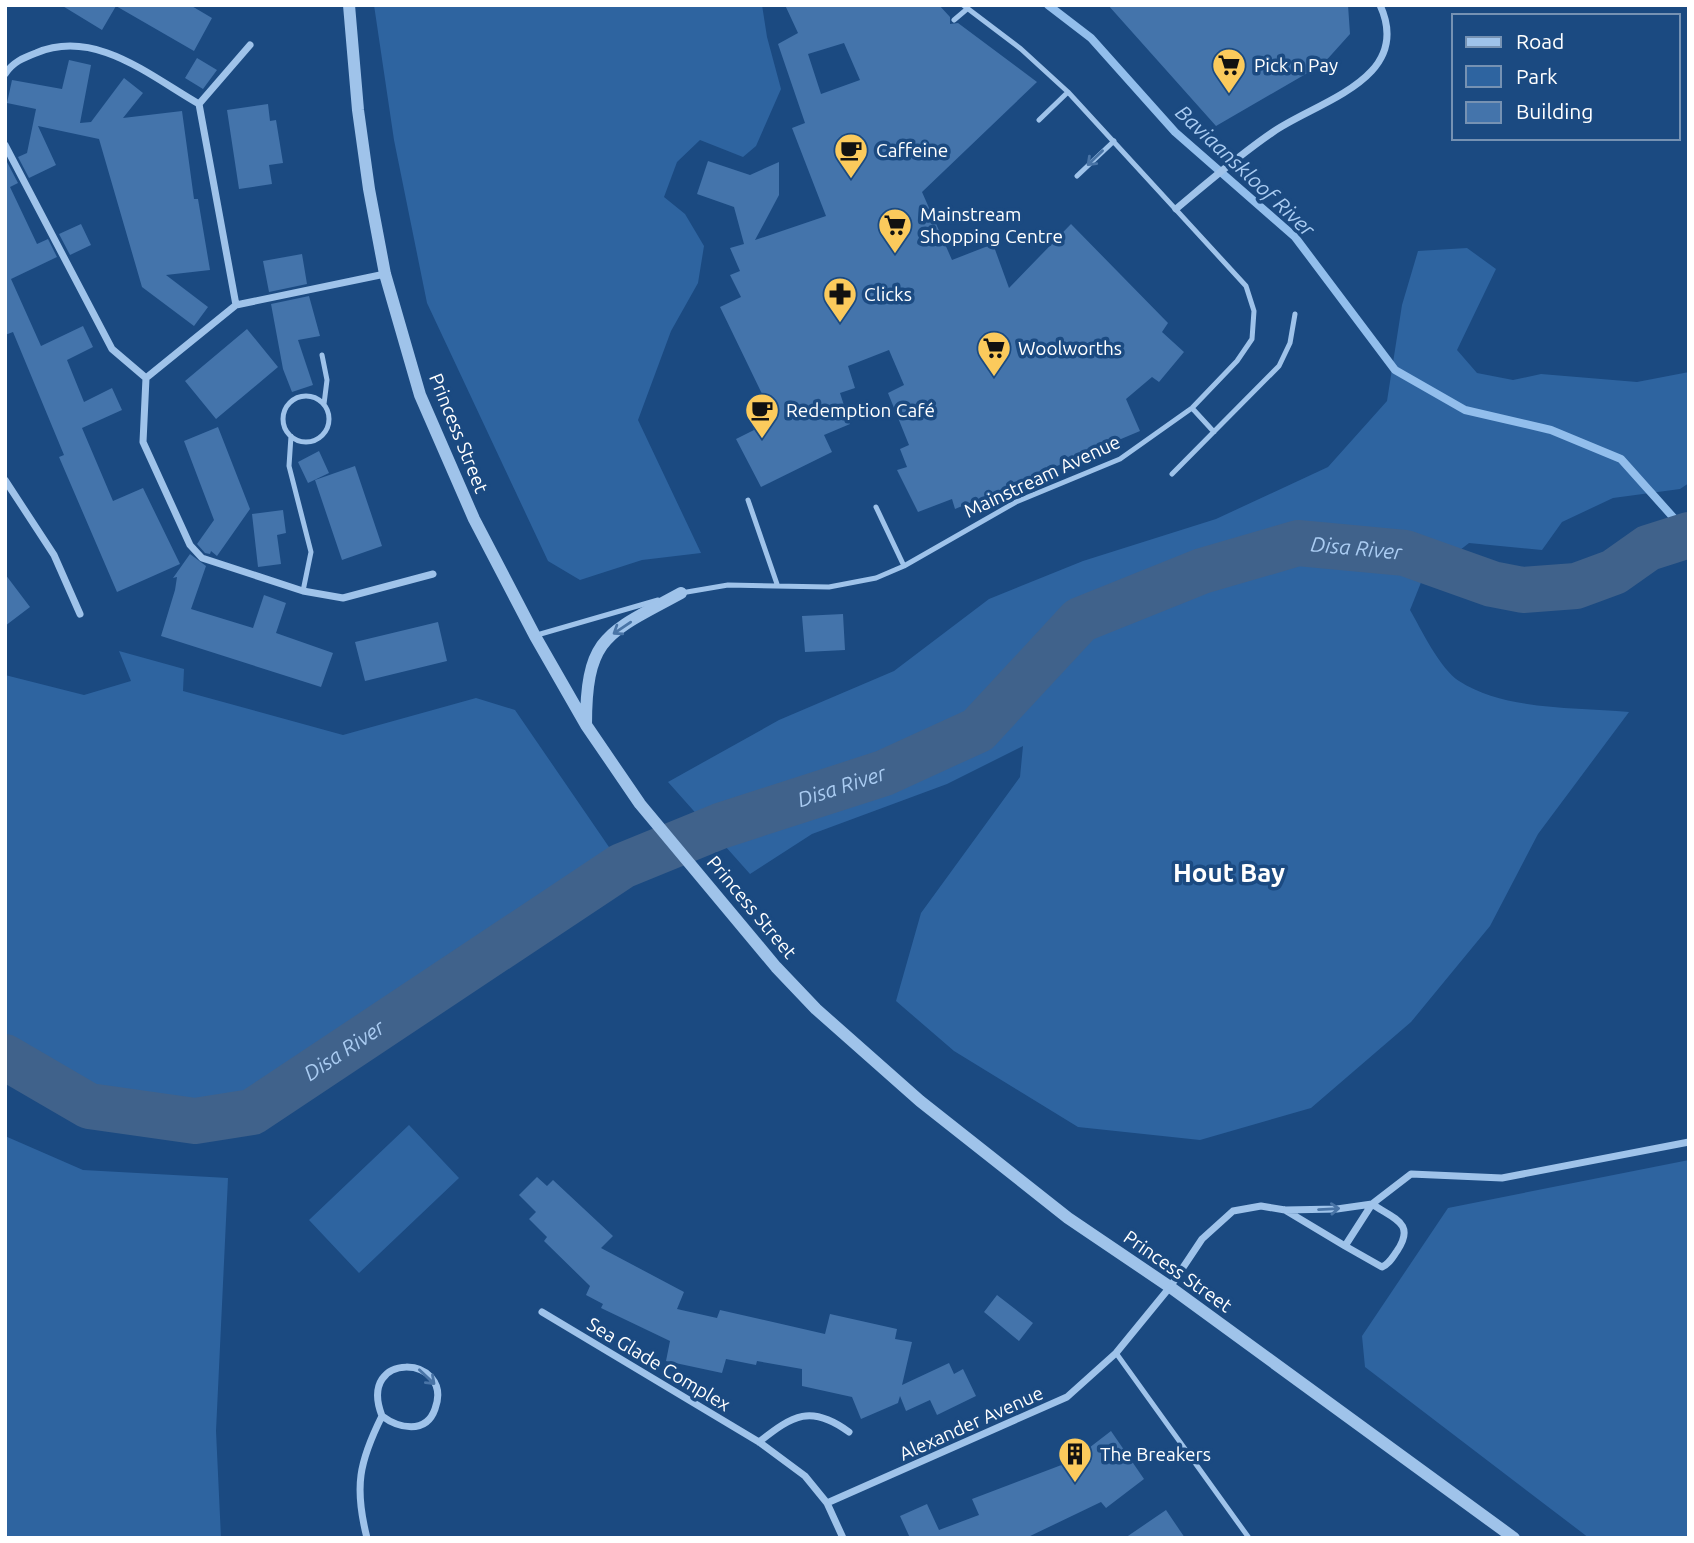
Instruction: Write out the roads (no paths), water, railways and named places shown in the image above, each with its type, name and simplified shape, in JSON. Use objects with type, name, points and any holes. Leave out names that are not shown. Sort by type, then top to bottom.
[{"type":"street","name":"Princess Street","points":[[346,5],[369,189],[385,274],[420,395],[474,519],[535,636],[586,725],[640,804],[776,967],[816,1009],[920,1101],[1068,1218],[1170,1287],[1514,1538]]},
{"type":"street","points":[[1176,209],[1274,131],[1317,109],[1369,76],[1385,52],[1390,31],[1380,5]]},
{"type":"street","points":[[5,74],[15,62],[44,49],[80,44],[115,55],[199,104],[236,304]]},
{"type":"street","points":[[199,104],[250,45]]},
{"type":"street","points":[[5,145],[108,342],[122,360],[146,377]]},
{"type":"street","points":[[385,274],[236,304],[146,377],[143,442],[194,552],[202,558],[303,590],[354,597],[433,574]]},
{"type":"street","points":[[5,480],[54,555],[80,614]]},
{"type":"street","points":[[586,725],[588,680],[593,657],[599,648],[616,631],[681,593]]},
{"type":"street","points":[[1345,1246],[1372,1204],[1411,1174],[1502,1178],[1689,1142]]},
{"type":"street","points":[[1285,1210],[1382,1268],[1390,1262],[1406,1238],[1401,1224],[1372,1204]]},
{"type":"street","name":"Alexander Avenue","points":[[827,1503],[1067,1397],[1116,1353],[1170,1287],[1202,1239],[1233,1211],[1261,1206],[1285,1210],[1337,1209],[1372,1204]]},
{"type":"street","name":"Sea Glade Complex","points":[[542,1312],[760,1442],[805,1476],[827,1503],[843,1538]]},
{"type":"street","points":[[367,1538],[359,1490],[364,1450],[382,1416],[377,1403],[377,1388],[385,1375],[397,1367],[412,1366],[426,1372],[436,1384],[438,1399],[434,1413],[423,1423],[402,1427],[382,1416]]},
{"type":"street","points":[[760,1442],[785,1422],[802,1415],[829,1417],[849,1432]]},
{"type":"lane","name":"Mainstream Avenue","points":[[535,636],[681,593],[728,585],[850,585],[904,566],[1005,508],[1120,459],[1192,408],[1237,360],[1252,339],[1254,311],[1246,286],[1068,92],[1021,49],[965,7]]},
{"type":"lane","points":[[954,20],[965,7]]},
{"type":"lane","points":[[1039,120],[1068,92]]},
{"type":"lane","points":[[1077,176],[1114,141]]},
{"type":"lane","points":[[1172,474],[1279,366],[1290,343],[1295,314]]},
{"type":"lane","points":[[322,355],[327,380],[324,404],[329,418],[324,433],[312,441],[297,440],[286,430],[283,415],[290,402],[296,398],[311,396],[324,404]]},
{"type":"lane","points":[[1192,408],[1214,432]]},
{"type":"lane","points":[[291,436],[289,466],[310,552],[303,590]]},
{"type":"lane","points":[[748,500],[777,584]]},
{"type":"lane","points":[[876,507],[904,566]]},
{"type":"lane","points":[[1116,1353],[1249,1538]]},
{"type":"waterway","name":"Baviaanskloof River","points":[[1048,5],[1091,38],[1175,132],[1295,237],[1395,370],[1465,410],[1551,430],[1621,459],[1689,535]]},
{"type":"waterway","name":"Disa River","points":[[5,1057],[89,1106],[195,1121],[252,1112],[622,866],[720,826],[884,773],[978,730],[1080,620],[1202,571],[1298,543],[1405,553],[1492,584],[1523,590],[1576,586],[1614,572],[1648,548],[1689,535]]},
{"type":"place","name":"Pick n Pay","points":[[1229,95]]},
{"type":"place","name":"Caffeine","points":[[851,180]]},
{"type":"place","name":"Mainstream Shopping Centre","points":[[895,255]]},
{"type":"place","name":"Clicks","points":[[840,324]]},
{"type":"place","name":"Woolworths","points":[[994,378]]},
{"type":"place","name":"Redemption Café","points":[[762,440]]},
{"type":"place","name":"The Breakers","points":[[1075,1484]]},
{"type":"district","name":"Hout Bay","points":[[1229,873]]}]
